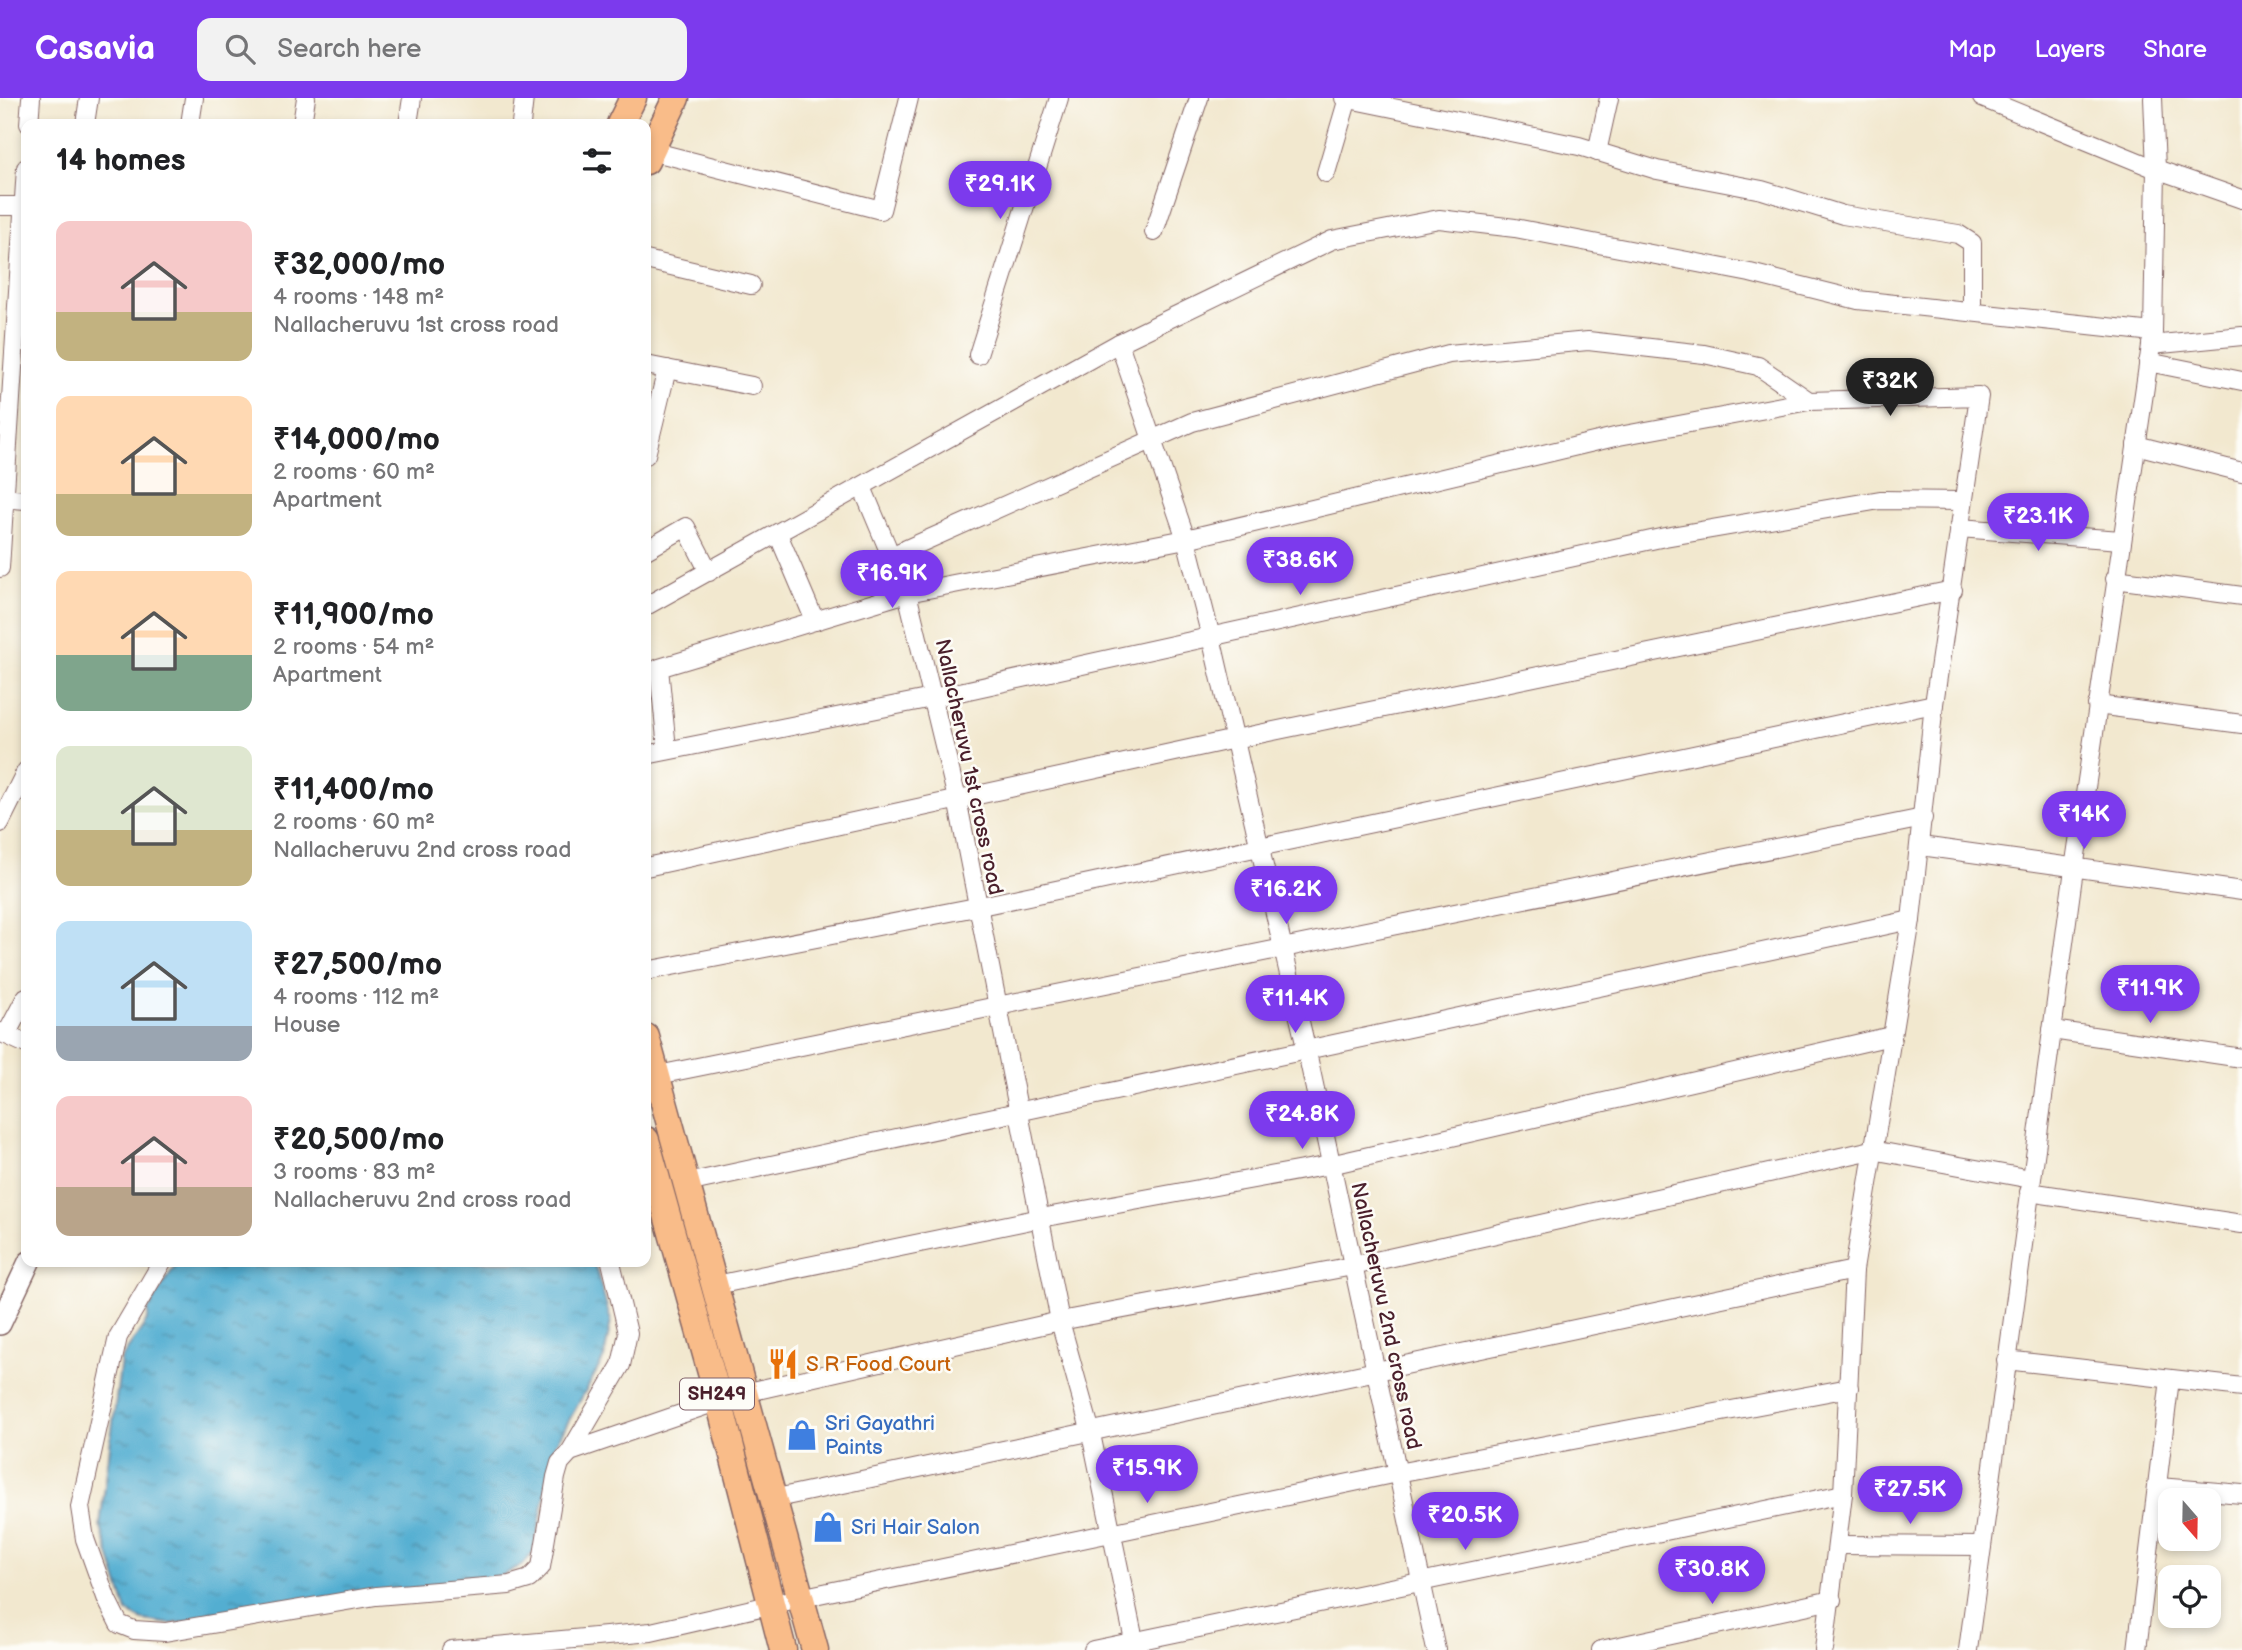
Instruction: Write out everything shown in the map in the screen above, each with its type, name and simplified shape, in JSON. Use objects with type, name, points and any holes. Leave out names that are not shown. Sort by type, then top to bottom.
[{"type":"main road","points":[[623,119],[634,98]]},
{"type":"main road","points":[[651,150],[676,98]]},
{"type":"main road","name":"SH249","points":[[651,1053],[716,1285],[732,1397],[783,1650]]},
{"type":"main road","name":"SH249","points":[[651,1155],[732,1397],[772,1499],[815,1650]]},
{"type":"street","points":[[29,119],[31,98]]},
{"type":"street","points":[[86,119],[89,98]]},
{"type":"street","points":[[191,119],[194,98]]},
{"type":"street","points":[[303,119],[306,98]]},
{"type":"street","points":[[409,119],[412,98]]},
{"type":"street","points":[[522,119],[524,98]]},
{"type":"street","points":[[651,157],[881,210],[908,98]]},
{"type":"street","points":[[978,355],[1059,98]]},
{"type":"street","points":[[1154,232],[1199,98]]},
{"type":"street","points":[[1326,173],[1346,98],[1597,152],[1657,170],[1762,190],[1843,215],[1958,234],[1972,243],[1972,312]]},
{"type":"street","points":[[1597,152],[1609,98]]},
{"type":"street","points":[[1982,98],[2156,169],[2242,199]]},
{"type":"street","points":[[1968,1650],[2097,705],[2151,346],[2156,169],[2153,98]]},
{"type":"street","points":[[0,206],[21,206]]},
{"type":"street","points":[[651,603],[1119,343],[1332,240],[1439,219],[1515,228],[1750,273],[1858,300],[1972,312],[2151,346],[2242,381]]},
{"type":"street","points":[[651,261],[751,285]]},
{"type":"street","points":[[0,568],[3,498],[21,332]]},
{"type":"street","points":[[2151,346],[2242,336]]},
{"type":"street","points":[[891,556],[1192,422],[1449,355],[1588,341],[1704,354],[1758,366],[1809,401]]},
{"type":"street","name":"Nallacheruvu 2nd cross road","points":[[1119,343],[1186,539],[1261,846],[1436,1650]]},
{"type":"street","points":[[651,366],[752,386]]},
{"type":"street","points":[[651,435],[667,369]]},
{"type":"street","points":[[667,749],[659,667],[907,593],[1186,539],[1619,436],[1809,401],[1979,396],[1962,501],[1953,590],[1934,704],[1921,846],[1911,920],[1854,1270],[1843,1494],[1824,1650]]},
{"type":"street","points":[[2136,445],[2242,472]]},
{"type":"street","name":"Nallacheruvu 1st cross road","points":[[862,487],[907,593],[957,799],[976,907],[999,1007],[1060,1321],[1090,1429],[1135,1647]]},
{"type":"street","points":[[3,498],[21,499]]},
{"type":"street","points":[[651,753],[932,698],[1665,537],[1880,500],[1962,501]]},
{"type":"street","points":[[651,547],[686,527],[709,572]]},
{"type":"street","points":[[1959,528],[2121,541]]},
{"type":"street","points":[[778,534],[815,621]]},
{"type":"street","points":[[2115,579],[2242,596]]},
{"type":"street","points":[[651,866],[1235,739],[1953,590]]},
{"type":"street","points":[[651,970],[976,907],[1934,704]]},
{"type":"street","points":[[2097,705],[2242,724]]},
{"type":"street","points":[[0,822],[21,781]]},
{"type":"street","points":[[658,1075],[999,1007],[1282,946],[1923,818]]},
{"type":"street","points":[[1921,846],[2242,891]]},
{"type":"street","points":[[687,1183],[1307,1052],[1911,920]]},
{"type":"street","points":[[21,1005],[3,1033],[21,1042]]},
{"type":"street","points":[[2052,1030],[2242,1058]]},
{"type":"street","points":[[716,1285],[1041,1219],[1330,1165],[1892,1036]]},
{"type":"street","points":[[570,1452],[732,1397],[1060,1321],[1353,1266],[1872,1150],[2030,1186],[2242,1224]]},
{"type":"street","points":[[2,1317],[27,1267]]},
{"type":"street","points":[[159,1267],[118,1337],[80,1507],[85,1539],[107,1600],[119,1623],[134,1630],[165,1632],[376,1596],[509,1585],[529,1579],[541,1567],[560,1463],[570,1452],[621,1365],[628,1333],[612,1267]]},
{"type":"street","points":[[772,1499],[1090,1429],[1854,1270]]},
{"type":"street","points":[[2006,1360],[2242,1387]]},
{"type":"street","points":[[2137,1650],[2171,1379]]},
{"type":"street","points":[[451,1650],[652,1641],[772,1604],[1112,1532],[1397,1473],[1849,1388]]},
{"type":"street","points":[[2159,1487],[2242,1494]]},
{"type":"street","points":[[1094,1650],[1135,1647],[1419,1581],[1843,1494]]},
{"type":"street","points":[[1838,1545],[1982,1546]]},
{"type":"street","points":[[1601,1650],[1832,1600]]},
{"type":"water","points":[[174,1267],[595,1267],[611,1321],[604,1358],[554,1447],[534,1552],[522,1565],[498,1578],[170,1624],[143,1620],[127,1612],[100,1525],[121,1359],[148,1319],[148,1310]]},
{"type":"place","name":"S R Food Court","points":[[783,1364]]},
{"type":"place","name":"Sri Gayathri Paints","points":[[802,1435]]},
{"type":"place","name":"Sri Hair Salon","points":[[828,1527]]}]
